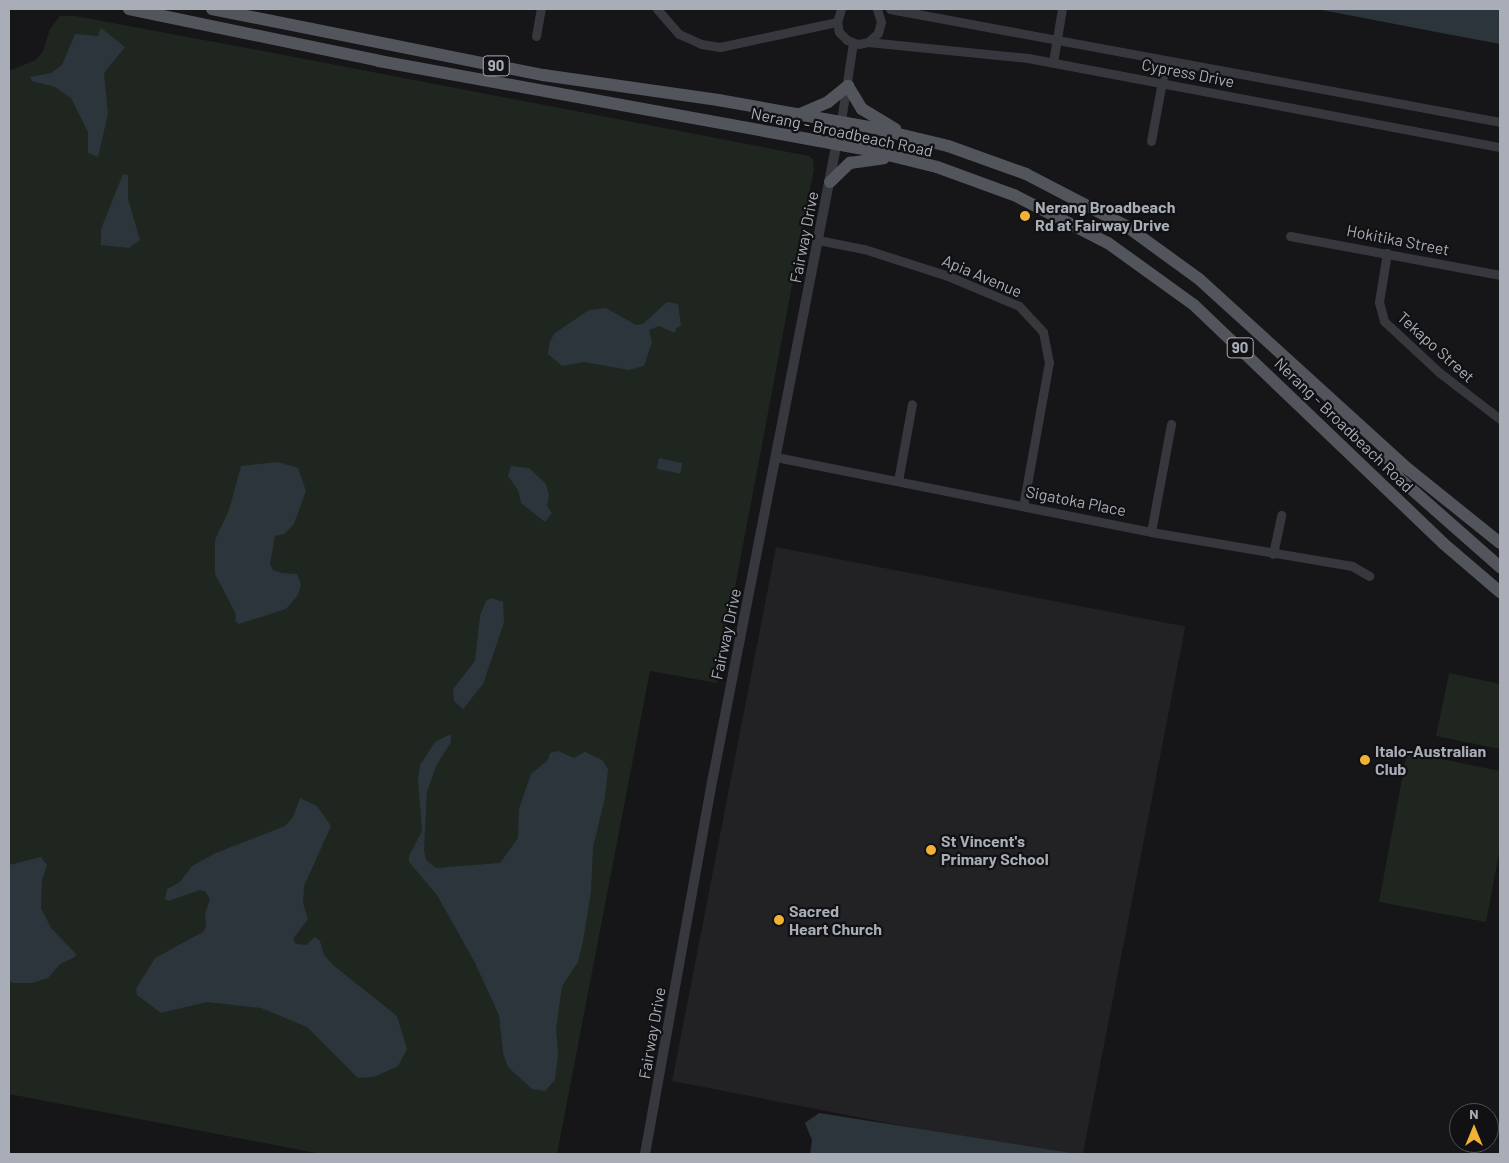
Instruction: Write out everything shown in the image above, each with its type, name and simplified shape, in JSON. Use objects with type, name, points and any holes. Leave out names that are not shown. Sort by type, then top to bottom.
[{"type":"main road","name":"Nerang - Broadbeach Road","points":[[129,9],[379,61],[837,144],[901,158],[963,176],[1029,202],[1069,221],[1143,265],[1194,305],[1444,544],[1500,592]]},
{"type":"main road","name":"Nerang - Broadbeach Road","points":[[212,9],[543,75],[841,121],[902,134],[968,152],[1026,174],[1133,231],[1210,288],[1382,446],[1440,497],[1500,543]]},
{"type":"main road","points":[[800,114],[828,102],[848,86],[862,108],[902,134]]},
{"type":"main road","points":[[830,182],[857,160],[901,158]]},
{"type":"main road","points":[[1382,446],[1399,478],[1500,567]]},
{"type":"street","points":[[536,36],[541,9]]},
{"type":"street","points":[[657,9],[679,34],[701,44],[720,47],[837,22]]},
{"type":"street","points":[[841,9],[837,22],[841,35],[853,43],[848,86],[841,121]]},
{"type":"street","points":[[868,42],[881,26],[877,9]]},
{"type":"street","name":"Cypress Drive","points":[[890,9],[1057,38],[1500,122]]},
{"type":"street","points":[[1053,62],[1062,9]]},
{"type":"street","name":"Cypress Drive","points":[[853,43],[868,42],[1053,62],[1500,146]]},
{"type":"street","points":[[1151,142],[1166,60]]},
{"type":"street","name":"Fairway Drive","points":[[645,1154],[713,777],[841,121]]},
{"type":"street","name":"Hokitika Street","points":[[1290,236],[1500,271]]},
{"type":"street","name":"Apia Avenue","points":[[818,240],[864,249],[948,276],[1019,306],[1043,332],[1049,362],[1023,506]]},
{"type":"street","name":"Tekapo Street","points":[[1387,253],[1379,302],[1384,321],[1440,373],[1500,419]]},
{"type":"street","points":[[898,481],[912,404]]},
{"type":"street","points":[[1151,532],[1172,424]]},
{"type":"street","name":"Sigatoka Place","points":[[776,457],[1151,532],[1272,554],[1352,566],[1369,576]]},
{"type":"street","points":[[1272,554],[1281,515]]},
{"type":"shaded area","points":[[1317,9],[1500,9],[1500,44],[1431,31]]},
{"type":"shaded area","points":[[60,16],[75,16],[258,50],[809,156],[813,160],[814,169],[717,683],[650,671],[557,1154],[321,1154],[9,1094],[9,71],[36,60],[43,51],[50,29]]},
{"type":"shaded area","points":[[101,28],[125,47],[104,73],[108,114],[98,157],[88,153],[88,132],[71,98],[55,87],[32,81],[30,77],[51,73],[62,65],[75,34],[98,36]]},
{"type":"shaded area","points":[[123,174],[128,175],[128,199],[140,240],[129,248],[101,245],[101,229]]},
{"type":"shaded area","points":[[667,302],[678,304],[681,326],[676,328],[675,333],[659,326],[649,330],[652,342],[644,366],[629,370],[584,362],[562,366],[548,354],[550,341],[555,333],[589,310],[606,308],[636,325],[643,324]]},
{"type":"shaded area","points":[[659,458],[682,463],[680,474],[657,469]]},
{"type":"shaded area","points":[[278,462],[298,468],[306,491],[294,524],[284,534],[275,536],[270,564],[273,570],[297,574],[301,585],[298,595],[286,609],[239,624],[235,621],[236,614],[215,574],[215,540],[229,510],[241,466]]},
{"type":"shaded area","points":[[511,466],[529,468],[546,484],[549,495],[547,506],[552,513],[545,522],[521,503],[518,490],[508,476]]},
{"type":"shaded area","name":"St Vincent's Primary School","points":[[776,547],[1185,627],[1083,1154],[1048,1154],[672,1081]]},
{"type":"shaded area","points":[[491,598],[503,602],[504,623],[483,684],[463,709],[454,701],[453,689],[475,661],[480,616],[486,601]]},
{"type":"shaded area","points":[[1449,673],[1500,684],[1500,749],[1436,736]]},
{"type":"shaded area","points":[[451,734],[451,742],[436,766],[427,792],[424,850],[426,860],[436,868],[500,863],[518,838],[519,809],[531,774],[548,760],[550,753],[558,751],[574,758],[585,752],[602,760],[608,769],[605,798],[593,847],[591,892],[583,941],[578,962],[562,986],[556,1029],[558,1054],[555,1080],[545,1091],[532,1089],[508,1067],[503,1053],[499,1015],[474,961],[437,895],[409,862],[409,856],[422,831],[418,779],[420,765],[435,742]]},
{"type":"shaded area","points":[[1407,752],[1500,771],[1500,848],[1486,922],[1379,902]]},
{"type":"shaded area","points":[[300,798],[317,806],[331,826],[304,886],[303,903],[308,919],[293,939],[296,944],[306,945],[315,937],[320,941],[324,955],[333,965],[397,1016],[407,1049],[398,1066],[374,1077],[358,1078],[307,1027],[261,1008],[207,1002],[161,1013],[137,995],[136,989],[155,958],[203,932],[206,927],[205,914],[210,899],[205,891],[200,890],[168,901],[165,899],[167,889],[180,882],[192,866],[216,853],[285,826],[293,817]]},
{"type":"shaded area","points":[[41,857],[47,865],[42,880],[41,908],[51,928],[76,954],[75,957],[60,964],[48,978],[32,983],[14,983],[9,981],[9,865]]},
{"type":"shaded area","points":[[819,1113],[1077,1154],[810,1154],[812,1140],[805,1123]]},
{"type":"place","name":"Nerang Broadbeach Rd at Fairway Drive","points":[[1025,216]]},
{"type":"place","name":"Italo-Australian Club","points":[[1365,760]]},
{"type":"place","name":"St Vincent's Primary School","points":[[931,850]]},
{"type":"place","name":"Sacred Heart Church","points":[[779,920]]}]
